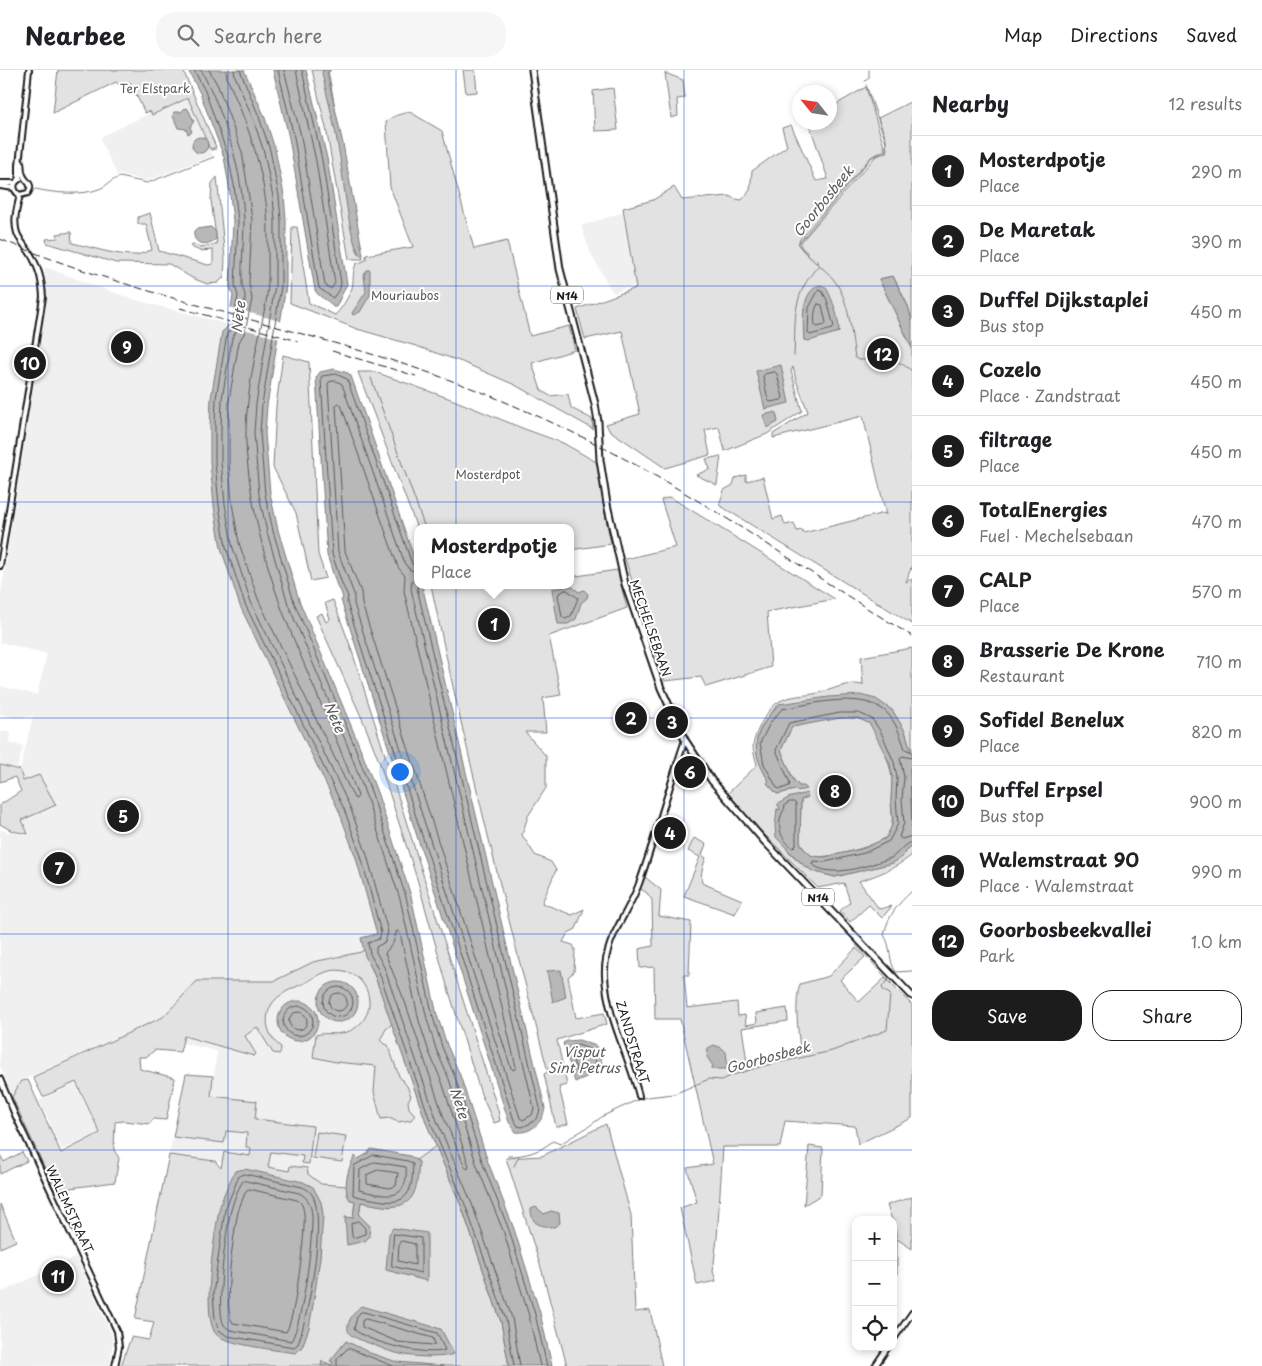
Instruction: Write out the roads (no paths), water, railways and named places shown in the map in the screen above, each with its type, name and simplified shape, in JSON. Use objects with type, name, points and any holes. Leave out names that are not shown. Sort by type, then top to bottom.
[{"type":"main road","name":"MECHELSEBAAN","points":[[532,70],[560,269],[596,408],[601,466],[607,504],[626,584],[661,688],[685,740],[712,781],[765,842],[912,996]]},
{"type":"street","points":[[15,186],[19,179],[29,70]]},
{"type":"street","points":[[20,158],[25,179],[30,183],[30,190],[24,195],[20,195]]},
{"type":"street","points":[[19,179],[25,179]]},
{"type":"street","points":[[0,184],[15,186]]},
{"type":"street","points":[[0,566],[42,309],[41,276],[30,253],[19,238],[16,229],[16,214],[20,195],[15,186]]},
{"type":"street","name":"ZANDSTRAAT","points":[[639,1096],[632,1068],[618,1036],[607,990],[606,958],[612,938],[640,882],[685,740]]},
{"type":"street","name":"WALEMSTRAAT","points":[[0,1079],[14,1115],[115,1327],[119,1347],[116,1366]]},
{"type":"street","points":[[897,1334],[912,1313]]},
{"type":"street","points":[[875,1366],[885,1351]]},
{"type":"water","name":"Nete","points":[[190,70],[244,70],[264,115],[275,149],[284,195],[286,286],[267,406],[265,433],[270,493],[278,530],[299,600],[378,795],[411,896],[437,1015],[460,1075],[488,1162],[514,1229],[540,1313],[552,1366],[509,1366],[501,1322],[462,1208],[427,1125],[373,971],[365,956],[361,938],[377,934],[356,858],[339,811],[240,606],[221,548],[214,506],[210,462],[211,398],[222,332],[227,327],[233,296],[230,286],[233,221],[224,157],[200,93],[189,72]]},
{"type":"water","points":[[273,70],[306,70],[327,158],[347,284],[336,307],[333,307],[315,290],[289,138]]},
{"type":"water","points":[[323,70],[331,70],[327,73],[343,144],[363,255],[361,256],[353,238],[350,224],[337,142],[322,73]]},
{"type":"water","points":[[185,108],[188,109],[194,121],[190,127],[192,132],[188,134],[186,129],[178,128],[173,116],[174,112],[181,112]]},
{"type":"water","points":[[197,137],[203,137],[208,142],[206,151],[197,153],[192,148],[192,142]]},
{"type":"water","points":[[211,227],[216,232],[216,239],[212,242],[205,244],[195,239],[194,231],[196,229]]},
{"type":"water","points":[[367,270],[370,270],[370,295],[360,312],[353,315],[352,313],[366,292],[364,275]]},
{"type":"water","points":[[893,276],[908,306],[912,321],[912,348],[879,279]]},
{"type":"water","points":[[820,285],[826,287],[831,298],[837,315],[839,332],[809,341],[804,340],[803,317],[806,301],[809,294]]},
{"type":"water","points":[[781,365],[789,403],[765,409],[756,371]]},
{"type":"water","points":[[334,369],[348,373],[351,376],[414,557],[414,589],[423,589],[545,1108],[539,1122],[527,1131],[516,1132],[509,1122],[341,600],[343,598],[340,589],[338,589],[327,555],[316,378],[320,372]]},
{"type":"water","points":[[776,412],[778,422],[767,428],[763,415]]},
{"type":"water","points":[[574,588],[579,592],[584,590],[588,594],[587,598],[581,603],[576,619],[568,624],[558,624],[552,589]]},
{"type":"water","points":[[860,695],[876,699],[892,710],[905,731],[912,754],[912,844],[901,858],[893,863],[835,877],[812,871],[796,858],[776,837],[777,809],[780,810],[778,804],[788,798],[807,793],[808,797],[801,800],[800,842],[803,848],[812,856],[825,857],[862,849],[886,838],[893,823],[892,778],[890,764],[870,724],[858,718],[840,718],[792,727],[781,750],[793,779],[799,786],[804,786],[807,789],[797,791],[777,794],[767,783],[769,781],[758,759],[757,741],[764,723],[779,704]]},
{"type":"water","points":[[561,970],[566,997],[553,1002],[547,971]]},
{"type":"water","points":[[334,982],[342,982],[349,985],[355,991],[358,1002],[355,1013],[349,1019],[342,1022],[334,1022],[327,1019],[321,1013],[318,1006],[318,998],[321,991],[327,985]]},
{"type":"water","points":[[302,1001],[309,1004],[315,1010],[318,1021],[317,1029],[309,1038],[302,1041],[294,1041],[287,1038],[279,1029],[278,1017],[281,1010],[290,1002]]},
{"type":"water","name":"Visput Sint Petrus","points":[[579,1040],[596,1046],[604,1069],[575,1082],[563,1043]]},
{"type":"water","points":[[714,1045],[726,1052],[728,1069],[711,1069],[713,1066],[707,1057],[708,1048]]},
{"type":"water","points":[[371,1149],[410,1156],[419,1162],[416,1186],[410,1200],[398,1206],[383,1206],[361,1202],[359,1215],[370,1226],[369,1237],[365,1241],[347,1245],[345,1217],[353,1218],[355,1201],[350,1200],[346,1190],[348,1172],[355,1156],[358,1159],[367,1154]]},
{"type":"water","points":[[245,1169],[303,1182],[313,1187],[321,1202],[323,1214],[320,1258],[313,1305],[309,1328],[302,1347],[295,1353],[232,1342],[217,1335],[212,1326],[209,1295],[210,1276],[219,1210],[235,1171]]},
{"type":"water","points":[[536,1207],[544,1214],[551,1211],[559,1213],[560,1223],[554,1227],[537,1224],[531,1214],[531,1209]]},
{"type":"water","points":[[393,1228],[427,1233],[427,1281],[386,1270],[389,1234]]},
{"type":"water","points":[[361,1306],[441,1329],[454,1354],[433,1357],[402,1354],[388,1351],[354,1337],[349,1333],[348,1326],[353,1314]]},
{"type":"water","points":[[346,1341],[370,1353],[397,1362],[444,1366],[321,1366],[322,1361],[332,1365],[333,1362],[330,1361]]},
{"type":"waterway","name":"Goorbosbeek","points":[[865,81],[869,78],[869,70]]},
{"type":"waterway","name":"Goorbosbeek","points":[[866,85],[886,142],[887,151],[872,157],[798,244],[806,254],[830,275],[839,288],[847,307],[855,358],[859,360],[893,360],[912,371]]},
{"type":"waterway","points":[[211,150],[216,149]]},
{"type":"waterway","points":[[35,189],[59,193],[84,193],[99,189],[120,177],[147,183],[214,157]]},
{"type":"waterway","points":[[794,356],[795,318],[799,297],[810,276],[819,265]]},
{"type":"waterway","points":[[371,378],[424,524]]},
{"type":"waterway","name":"Goorbosbeek","points":[[894,974],[896,972],[884,935],[894,910],[912,891]]},
{"type":"waterway","points":[[856,945],[869,959]]},
{"type":"waterway","points":[[871,961],[878,969]]},
{"type":"waterway","points":[[896,972],[912,971]]},
{"type":"waterway","name":"Goorbosbeek","points":[[881,972],[892,984]]},
{"type":"waterway","name":"Goorbosbeek","points":[[508,1156],[532,1153],[553,1141],[560,1144],[603,1116],[647,1097],[674,1094],[709,1079],[722,1080],[763,1066],[832,1051],[887,1030],[890,994],[884,991],[882,987],[891,977]]},
{"type":"waterway","points":[[514,1166],[519,1156]]},
{"type":"railway","points":[[0,239],[118,282],[300,333],[420,370],[479,391],[567,429],[685,493],[912,636]]},
{"type":"railway","points":[[180,308],[298,341]]},
{"type":"railway","points":[[332,351],[416,376]]},
{"type":"place","name":"Sofidel Benelux","points":[[127,347]]},
{"type":"place","name":"Goorbosbeekvallei","points":[[883,354]]},
{"type":"place","name":"Duffel Erpsel","points":[[30,363]]},
{"type":"place","name":"Mosterdpotje","points":[[494,624]]},
{"type":"place","name":"De Maretak","points":[[631,718]]},
{"type":"place","name":"Duffel Dijkstaplei","points":[[672,722]]},
{"type":"place","name":"TotalEnergies","points":[[690,772]]},
{"type":"place","name":"Brasserie De Krone","points":[[835,791]]},
{"type":"place","name":"filtrage","points":[[123,816]]},
{"type":"place","name":"Cozelo","points":[[670,833]]},
{"type":"place","name":"CALP","points":[[59,868]]},
{"type":"place","name":"Walemstraat 90","points":[[58,1276]]},
{"type":"park label","name":"Ter Elstpark","points":[[155,88]]},
{"type":"park label","name":"Mouriaubos","points":[[405,295]]},
{"type":"park label","name":"Mosterdpot","points":[[488,474]]}]
